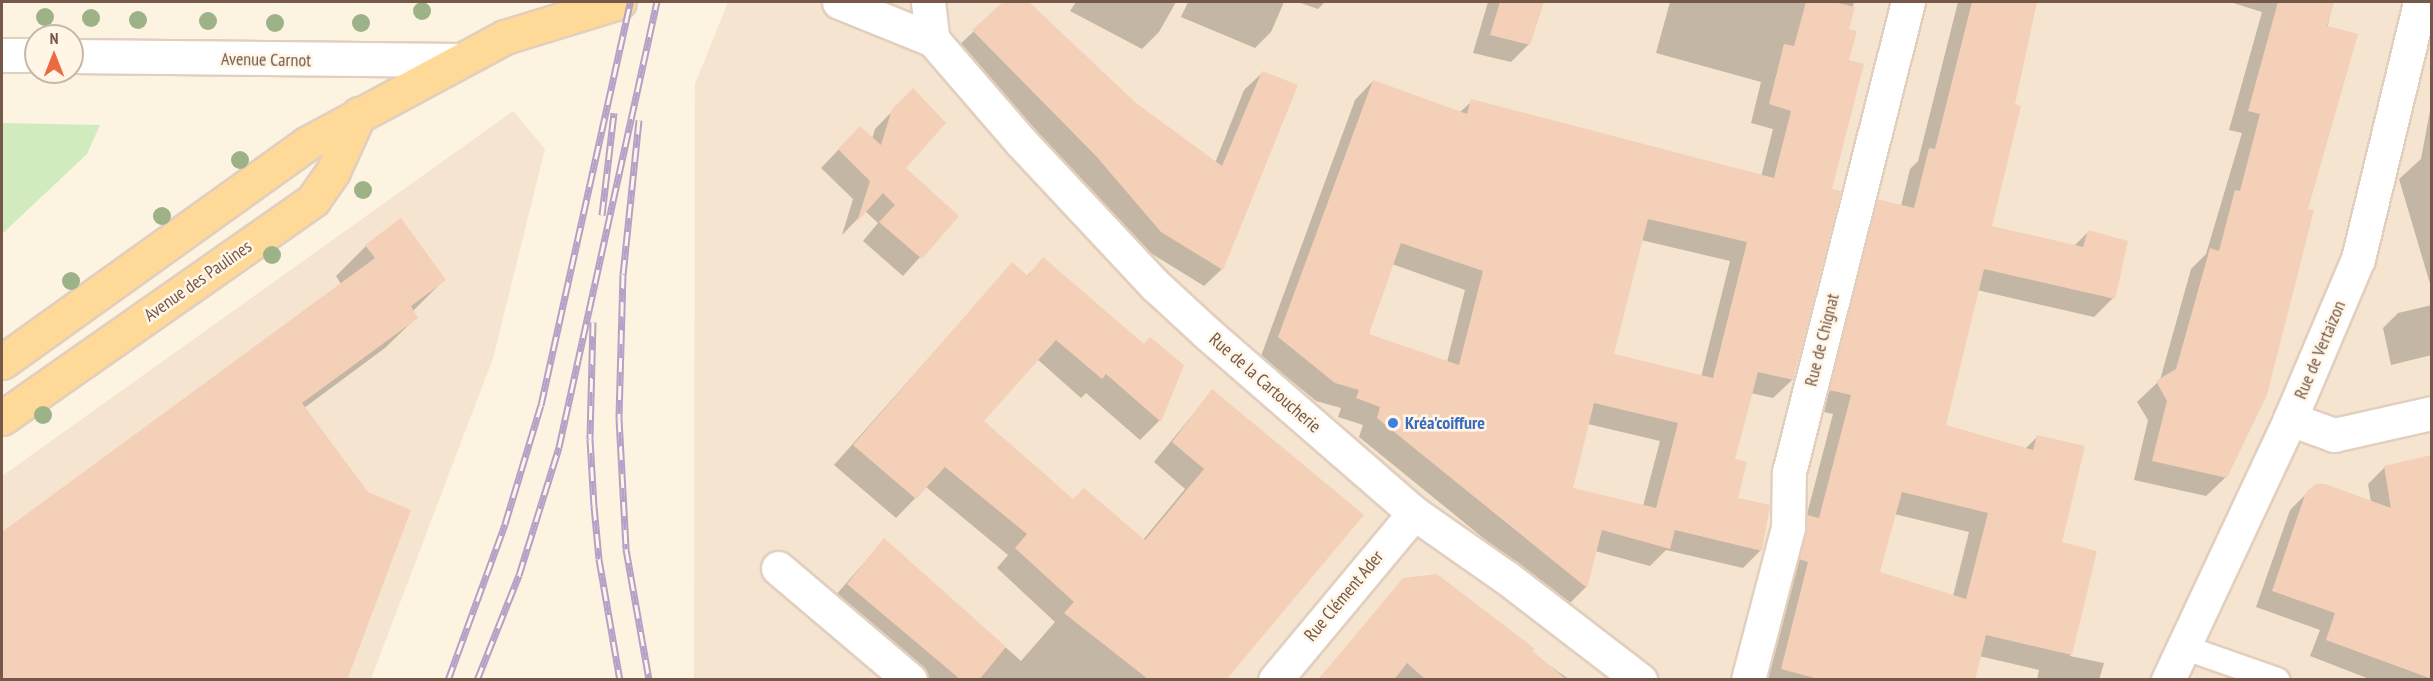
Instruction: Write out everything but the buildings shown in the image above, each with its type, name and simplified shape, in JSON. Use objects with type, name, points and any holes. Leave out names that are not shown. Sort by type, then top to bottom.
[{"type":"main road","points":[[2,362],[306,144],[505,37],[619,2]]},
{"type":"main road","name":"Avenue des Paulines","points":[[2,418],[313,200],[333,171],[359,114]]},
{"type":"street","name":"Rue de la Cartoucherie","points":[[839,2],[933,40],[1022,143],[1155,285],[1414,513],[1507,578],[1640,680]]},
{"type":"street","points":[[928,2],[933,40]]},
{"type":"street","name":"Rue de Chignat","points":[[1748,680],[1788,527],[1789,472],[1908,2]]},
{"type":"street","name":"Rue de Vertaizon","points":[[2168,680],[2290,419],[2358,259],[2420,2]]},
{"type":"street","points":[[2,55],[24,55]]},
{"type":"street","name":"Avenue Carnot","points":[[84,56],[460,60]]},
{"type":"street","points":[[2290,419],[2334,435],[2432,413]]},
{"type":"street","name":"Rue Clément Ader","points":[[1275,680],[1414,513]]},
{"type":"street","points":[[778,568],[910,680]]},
{"type":"lane","points":[[2183,647],[2277,680]]},
{"type":"shaded area","points":[[728,2],[2431,2],[2431,679],[694,680],[695,84]]},
{"type":"shaded area","points":[[513,111],[545,149],[493,358],[371,679],[2,679],[2,476]]},
{"type":"green space","points":[[2,123],[100,125],[87,154],[2,234]]},
{"type":"railway","points":[[448,680],[505,524],[541,405],[630,2]]},
{"type":"railway","points":[[477,680],[519,575],[559,447],[657,2]]},
{"type":"railway","points":[[602,215],[614,113]]},
{"type":"railway","points":[[639,120],[623,274],[619,418],[626,549],[649,680]]},
{"type":"railway","points":[[593,322],[590,439],[594,506],[599,559],[620,680]]},
{"type":"place","name":"Kréa'coiffure","points":[[1393,423]]}]
